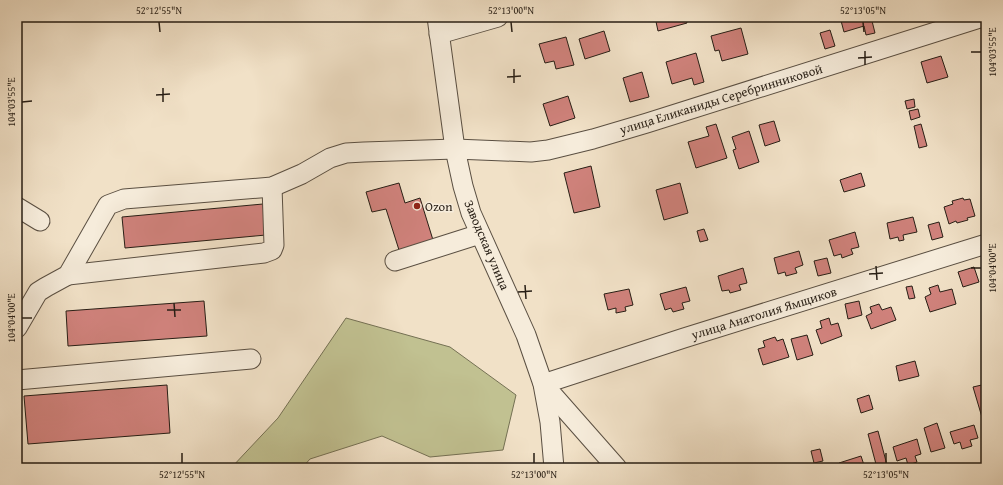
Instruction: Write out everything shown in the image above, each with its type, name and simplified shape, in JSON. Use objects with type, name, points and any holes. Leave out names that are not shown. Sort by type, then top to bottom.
[{"type":"street","points":[[438,26],[498,17]]},
{"type":"street","name":"улица Еликаниды Серебринниковой","points":[[68,275],[108,206],[124,199],[272,187],[302,174],[330,158],[346,153],[455,149],[503,152],[531,152],[548,150],[593,139],[983,17]]},
{"type":"street","name":"Заводская улица","points":[[438,26],[455,149],[463,186],[471,213],[526,336],[543,384],[549,414],[554,468]]},
{"type":"street","points":[[17,328],[38,292],[68,275],[264,254],[272,250],[274,245],[272,187]]},
{"type":"street","points":[[17,207],[40,220]]},
{"type":"street","points":[[395,261],[480,234]]},
{"type":"street","name":"улица Анатолия Ямщиков","points":[[543,384],[986,244]]},
{"type":"street","points":[[17,380],[251,359]]},
{"type":"street","points":[[543,384],[617,468]]},
{"type":"green space","points":[[346,318],[450,347],[516,395],[503,450],[430,457],[382,436],[310,459],[302,468],[231,468],[278,418]]},
{"type":"building","points":[[655,17],[685,17],[687,23],[658,31]]},
{"type":"building","points":[[840,17],[871,17],[875,33],[866,35],[864,26],[844,32]]},
{"type":"building","points":[[741,28],[748,54],[722,61],[719,50],[715,51],[711,36]]},
{"type":"building","points":[[830,30],[835,46],[825,49],[820,33]]},
{"type":"building","points":[[604,31],[610,51],[585,59],[579,39]]},
{"type":"building","points":[[566,37],[574,65],[556,69],[554,61],[545,63],[539,44]]},
{"type":"building","points":[[696,53],[704,82],[694,85],[692,78],[672,84],[666,62]]},
{"type":"building","points":[[941,56],[948,77],[927,83],[921,62]]},
{"type":"building","points":[[642,72],[649,97],[630,102],[623,78]]},
{"type":"building","points":[[568,96],[575,118],[550,126],[543,104]]},
{"type":"building","points":[[914,99],[915,107],[907,109],[905,101]]},
{"type":"building","points":[[918,109],[920,117],[911,120],[909,111]]},
{"type":"building","points":[[774,121],[780,141],[765,146],[759,125]]},
{"type":"building","points":[[716,124],[727,158],[696,168],[688,142],[709,136],[706,127]]},
{"type":"building","points":[[921,124],[927,146],[919,148],[914,126]]},
{"type":"building","points":[[749,131],[759,162],[739,169],[733,150],[736,149],[732,137]]},
{"type":"building","points":[[591,166],[600,207],[574,213],[564,173]]},
{"type":"building","points":[[861,173],[865,186],[844,192],[840,180]]},
{"type":"building","points":[[399,183],[405,203],[420,198],[433,240],[399,250],[386,209],[372,212],[366,192]]},
{"type":"building","points":[[680,183],[688,213],[664,220],[656,190]]},
{"type":"building","points":[[963,198],[964,200],[970,199],[975,216],[967,218],[968,220],[957,223],[956,221],[949,224],[944,207],[953,204],[952,201]]},
{"type":"building","points":[[263,204],[266,235],[125,248],[122,217]]},
{"type":"building","points":[[913,217],[917,232],[903,235],[904,240],[899,241],[898,237],[890,239],[887,223]]},
{"type":"building","points":[[939,222],[943,237],[932,240],[928,225]]},
{"type":"building","points":[[704,229],[708,240],[700,242],[697,231]]},
{"type":"building","points":[[855,232],[859,247],[851,249],[853,254],[842,258],[841,254],[834,256],[829,240]]},
{"type":"building","points":[[799,251],[803,265],[795,268],[797,273],[786,276],[785,272],[778,274],[774,258]]},
{"type":"building","points":[[827,258],[831,273],[818,276],[814,261]]},
{"type":"building","points":[[974,267],[979,282],[963,287],[958,272]]},
{"type":"building","points":[[743,268],[747,283],[739,285],[741,290],[730,293],[729,290],[722,291],[718,276]]},
{"type":"building","points":[[938,285],[940,292],[952,289],[956,304],[930,312],[925,297],[931,294],[929,288]]},
{"type":"building","points":[[912,286],[915,298],[909,299],[906,287]]},
{"type":"building","points":[[686,287],[690,301],[682,303],[684,309],[673,312],[671,308],[665,310],[660,294]]},
{"type":"building","points":[[629,289],[633,305],[625,307],[626,311],[616,313],[616,308],[608,310],[604,294]]},
{"type":"building","points":[[204,301],[207,336],[68,346],[66,311]]},
{"type":"building","points":[[859,301],[862,315],[848,319],[845,304]]},
{"type":"building","points":[[879,304],[882,310],[891,307],[896,320],[871,329],[866,316],[872,313],[870,307]]},
{"type":"building","points":[[829,318],[831,325],[838,323],[842,336],[821,344],[816,330],[822,328],[820,321]]},
{"type":"building","points":[[807,335],[813,355],[797,360],[791,339]]},
{"type":"building","points":[[775,337],[777,341],[783,339],[789,357],[763,365],[758,349],[765,347],[763,341]]},
{"type":"building","points":[[915,361],[919,376],[899,381],[896,366]]},
{"type":"building","points":[[986,384],[986,424],[984,424],[973,387]]},
{"type":"building","points":[[167,385],[170,433],[28,444],[24,396]]},
{"type":"building","points":[[869,395],[873,409],[861,413],[857,399]]},
{"type":"building","points":[[937,423],[945,448],[931,452],[924,428]]},
{"type":"building","points":[[974,425],[978,438],[970,440],[972,446],[962,449],[960,442],[954,444],[950,432]]},
{"type":"building","points":[[878,431],[887,465],[877,468],[868,434]]},
{"type":"building","points":[[917,439],[921,454],[915,456],[917,462],[908,465],[906,458],[897,461],[893,447]]},
{"type":"building","points":[[820,449],[823,461],[814,463],[811,451]]},
{"type":"building","points":[[861,456],[865,468],[841,468],[839,463]]},
{"type":"place","name":"Ozon","points":[[417,206]]}]
